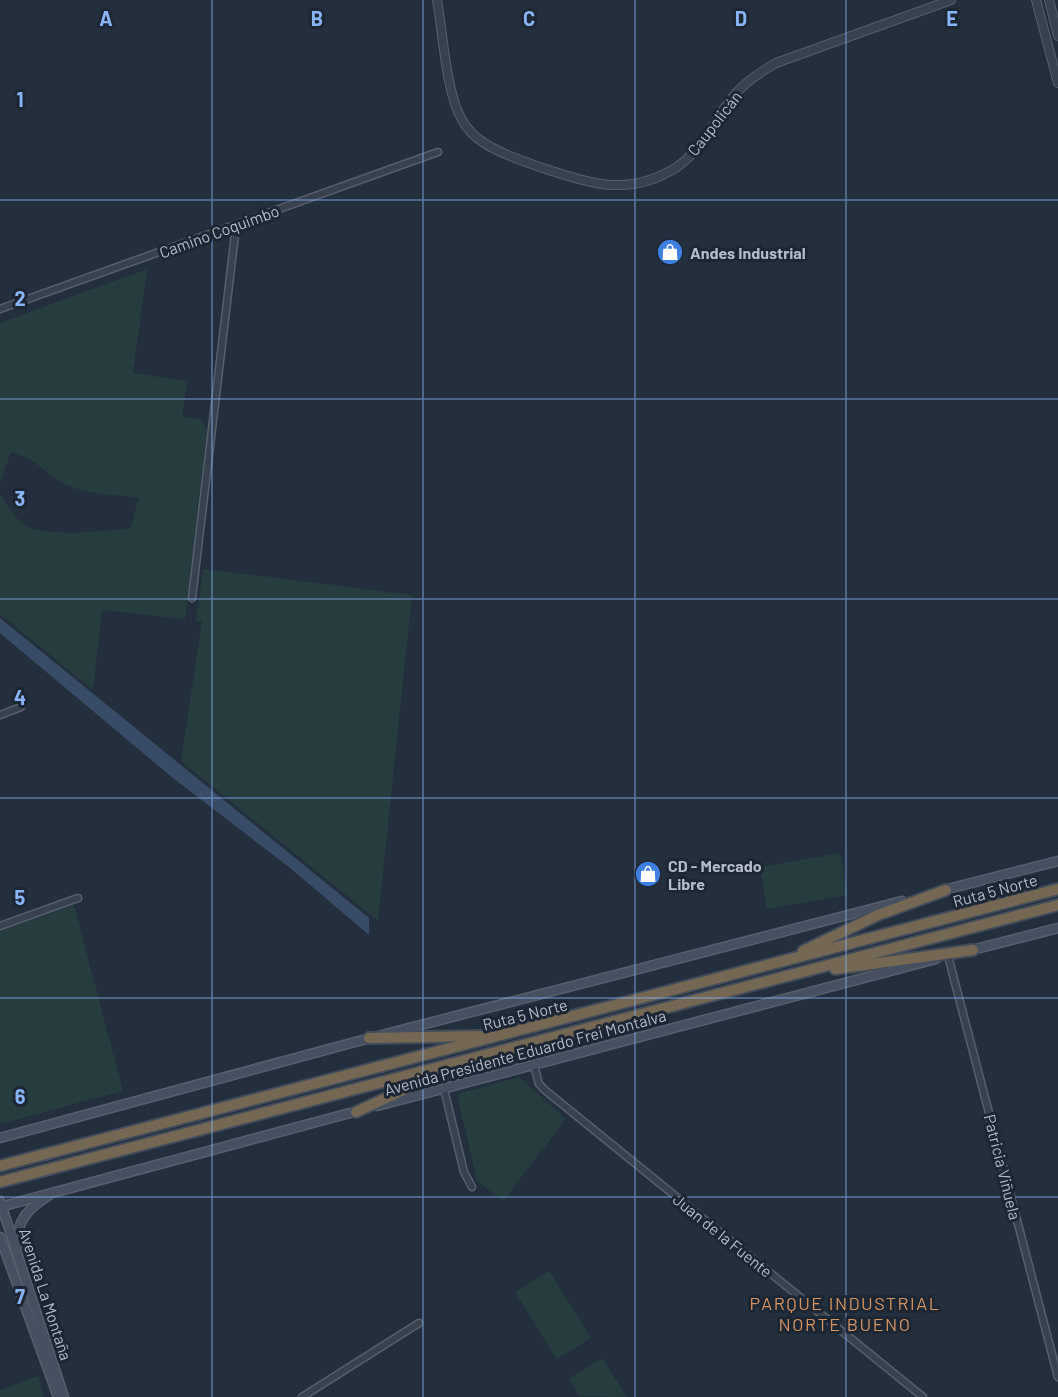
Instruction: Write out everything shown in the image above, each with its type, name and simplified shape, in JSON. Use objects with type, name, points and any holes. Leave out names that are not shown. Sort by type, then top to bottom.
[{"type":"highway","name":"Ruta 5 Norte","points":[[3,1165],[1058,889]]},
{"type":"highway","points":[[775,963],[871,919],[946,890]]},
{"type":"highway","name":"Ruta 5 Norte","points":[[0,1182],[1058,905]]},
{"type":"highway","points":[[796,974],[973,950]]},
{"type":"highway","points":[[369,1038],[504,1034]]},
{"type":"highway","points":[[356,1112],[461,1062]]},
{"type":"main road","points":[[0,1138],[369,1038],[1058,861]]},
{"type":"main road","name":"Avenida Presidente Eduardo Frei Montalva","points":[[1,1204],[1058,928]]},
{"type":"main road","points":[[21,1264],[18,1239],[20,1223],[27,1211],[53,1192]]},
{"type":"main road","name":"Avenida La Montaña","points":[[1,1204],[64,1397]]},
{"type":"main road","name":"Avenida La Montaña","points":[[0,1237],[57,1397]]},
{"type":"street","name":"Caupolicán","points":[[438,0],[454,99],[461,119],[472,133],[498,150],[582,180],[615,185],[650,180],[684,162],[703,142],[739,90],[751,78],[776,63],[901,16],[951,0]]},
{"type":"street","points":[[1036,0],[1058,82]]},
{"type":"street","points":[[1049,0],[1058,36]]},
{"type":"street","name":"Camino Coquimbo","points":[[0,309],[438,152]]},
{"type":"street","points":[[192,598],[236,226]]},
{"type":"street","points":[[0,715],[21,707]]},
{"type":"street","points":[[0,926],[78,898]]},
{"type":"street","name":"Patricia Viñuela","points":[[948,956],[1058,1377]]},
{"type":"street","name":"Juan de la Fuente","points":[[534,1065],[539,1084],[546,1091],[923,1397]]},
{"type":"street","points":[[444,1089],[462,1166],[472,1186]]},
{"type":"street","points":[[302,1397],[419,1323]]},
{"type":"green space","points":[[147,269],[133,373],[187,381],[182,417],[201,419],[207,430],[185,619],[102,610],[93,690],[0,614],[0,494],[13,514],[23,524],[33,529],[59,532],[130,529],[139,498],[76,489],[59,481],[29,459],[11,452],[0,483],[0,323]]},
{"type":"green space","points":[[203,569],[412,595],[378,921],[181,761],[202,622],[196,621]]},
{"type":"green space","points":[[840,853],[848,895],[767,909],[760,867]]},
{"type":"green space","points":[[74,905],[123,1091],[0,1124],[0,931]]},
{"type":"green space","points":[[519,1077],[566,1119],[503,1201],[477,1181],[457,1094]]},
{"type":"green space","points":[[549,1271],[591,1338],[557,1359],[515,1292]]},
{"type":"green space","points":[[602,1358],[627,1397],[579,1396],[569,1379]]},
{"type":"green space","points":[[38,1376],[44,1397],[0,1397],[0,1390]]},
{"type":"water","points":[[0,618],[369,918],[369,935],[289,867],[173,778],[0,633]]},
{"type":"place","name":"Andes Industrial","points":[[670,252]]},
{"type":"place","name":"CD - Mercado Libre","points":[[648,874]]},
{"type":"district","name":"PARQUE INDUSTRIAL NORTE BUENO","points":[[845,1313]]}]
